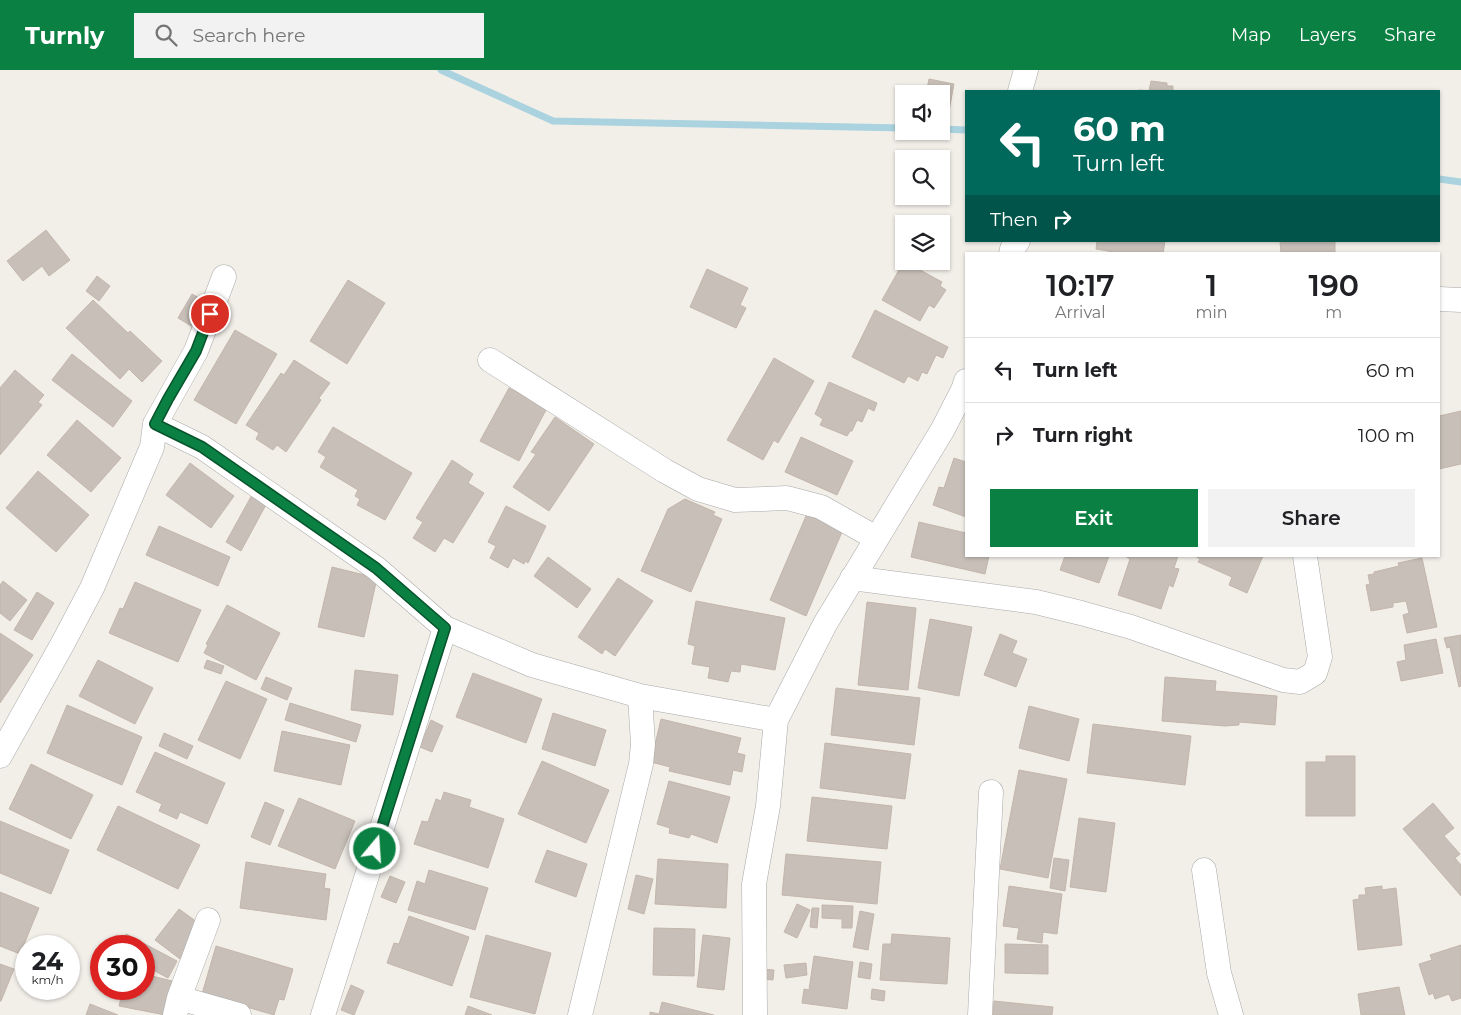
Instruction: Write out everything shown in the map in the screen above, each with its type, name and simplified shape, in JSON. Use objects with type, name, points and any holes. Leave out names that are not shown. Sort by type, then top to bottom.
[{"type":"street","points":[[1020,90],[1026,70]]},
{"type":"street","points":[[0,756],[92,588],[152,447],[155,424],[196,351],[224,277]]},
{"type":"street","points":[[1440,299],[1461,300]]},
{"type":"street","points":[[490,360],[665,471],[698,489],[734,500],[787,498],[821,507],[876,538]]},
{"type":"street","points":[[755,1015],[754,884],[768,806],[776,720],[825,624],[943,429],[965,384]]},
{"type":"street","points":[[155,424],[202,447],[376,568],[445,628],[532,665],[640,696],[776,720]]},
{"type":"street","points":[[852,578],[1036,602],[1131,627],[1283,680],[1300,682],[1315,673],[1320,657],[1305,557]]},
{"type":"street","points":[[323,1015],[445,628]]},
{"type":"street","points":[[580,1015],[641,764],[643,744],[640,696]]},
{"type":"street","points":[[980,1015],[991,792]]},
{"type":"street","points":[[1204,870],[1219,973],[1231,1015]]},
{"type":"street","points":[[208,920],[177,1006],[239,1015]]},
{"type":"building","points":[[929,79],[954,84],[950,106],[950,85],[928,85]]},
{"type":"building","points":[[1151,81],[1167,83],[1167,86],[1173,86],[1173,90],[1149,90]]},
{"type":"building","points":[[46,230],[70,260],[49,276],[42,266],[23,281],[7,261]]},
{"type":"building","points":[[1097,242],[1165,242],[1163,252],[1113,252],[1096,249]]},
{"type":"building","points":[[1280,242],[1335,242],[1335,252],[1281,252]]},
{"type":"building","points":[[707,269],[748,288],[740,305],[746,308],[736,328],[690,307]]},
{"type":"building","points":[[899,270],[920,270],[942,282],[940,286],[946,290],[934,308],[929,305],[920,321],[882,300]]},
{"type":"building","points":[[97,276],[110,286],[99,301],[86,291]]},
{"type":"building","points":[[348,280],[385,303],[347,364],[310,341]]},
{"type":"building","points":[[192,294],[206,302],[193,327],[178,318]]},
{"type":"building","points":[[93,300],[128,333],[130,331],[162,361],[142,382],[129,369],[120,379],[66,328]]},
{"type":"building","points":[[875,310],[948,347],[943,358],[936,355],[927,374],[922,372],[918,381],[908,376],[904,383],[852,357]]},
{"type":"building","points":[[235,330],[277,354],[236,424],[194,400]]},
{"type":"building","points":[[72,354],[132,401],[113,427],[52,380]]},
{"type":"building","points":[[774,358],[814,381],[778,443],[774,440],[763,460],[727,440]]},
{"type":"building","points":[[294,360],[330,383],[319,398],[321,400],[286,452],[277,445],[273,450],[256,439],[259,433],[246,425],[281,373],[284,375]]},
{"type":"building","points":[[15,370],[44,395],[38,402],[42,405],[0,455],[0,388]]},
{"type":"building","points":[[829,382],[877,403],[874,411],[868,408],[862,422],[857,420],[852,431],[847,436],[820,425],[823,419],[815,414]]},
{"type":"building","points":[[509,388],[547,408],[519,461],[480,441]]},
{"type":"building","points":[[1461,411],[1461,464],[1440,469],[1440,416]]},
{"type":"building","points":[[555,417],[594,444],[549,511],[513,487],[536,454],[531,452]]},
{"type":"building","points":[[77,420],[121,458],[91,492],[47,455]]},
{"type":"building","points":[[333,427],[412,473],[385,520],[357,505],[360,499],[355,496],[358,490],[320,467],[326,457],[318,452]]},
{"type":"building","points":[[801,437],[853,461],[837,495],[785,472]]},
{"type":"building","points":[[954,458],[965,462],[965,517],[933,505],[939,487],[944,488]]},
{"type":"building","points":[[452,460],[473,474],[468,483],[484,493],[453,543],[444,538],[435,552],[413,538],[423,522],[416,518]]},
{"type":"building","points":[[190,463],[234,496],[211,528],[166,495]]},
{"type":"building","points":[[38,471],[89,515],[56,552],[6,508]]},
{"type":"building","points":[[253,493],[268,501],[241,551],[226,542]]},
{"type":"building","points":[[685,499],[715,512],[713,515],[722,519],[691,592],[641,571],[668,509]]},
{"type":"building","points":[[506,506],[546,526],[528,563],[525,561],[524,564],[513,558],[508,568],[490,558],[496,546],[488,542]]},
{"type":"building","points":[[809,509],[845,525],[806,616],[770,600]]},
{"type":"building","points":[[919,522],[965,533],[965,557],[989,557],[985,574],[911,557]]},
{"type":"building","points":[[159,526],[230,557],[218,586],[146,555]]},
{"type":"building","points":[[548,557],[591,589],[577,608],[534,576]]},
{"type":"building","points":[[1065,557],[1109,557],[1099,583],[1060,570]]},
{"type":"building","points":[[1127,557],[1178,557],[1174,568],[1179,569],[1173,587],[1169,585],[1161,609],[1118,595],[1130,559]]},
{"type":"building","points":[[1197,557],[1263,557],[1247,593],[1229,585],[1232,577],[1198,562],[1200,559]]},
{"type":"building","points":[[1422,558],[1437,627],[1407,633],[1403,615],[1409,613],[1406,601],[1393,603],[1393,607],[1371,611],[1366,585],[1370,584],[1368,575],[1399,566],[1398,563]]},
{"type":"building","points":[[332,567],[377,578],[364,637],[318,627]]},
{"type":"building","points":[[618,578],[653,601],[615,656],[605,649],[602,654],[578,637]]},
{"type":"building","points":[[3,581],[27,600],[10,621],[0,613],[0,585]]},
{"type":"building","points":[[135,582],[201,610],[178,662],[109,633],[120,608],[123,609]]},
{"type":"building","points":[[37,592],[54,603],[32,640],[14,630]]},
{"type":"building","points":[[696,601],[785,618],[775,670],[741,664],[740,672],[731,671],[728,682],[708,678],[710,667],[692,664],[695,646],[688,644]]},
{"type":"building","points":[[867,602],[916,608],[908,690],[858,685]]},
{"type":"building","points":[[227,605],[280,633],[256,680],[204,653],[208,645],[206,644]]},
{"type":"building","points":[[930,619],[972,627],[959,696],[918,688]]},
{"type":"building","points":[[0,633],[33,655],[0,703]]},
{"type":"building","points":[[1000,634],[1017,641],[1012,653],[1027,659],[1016,687],[984,675]]},
{"type":"building","points":[[1461,635],[1461,686],[1459,687],[1450,647],[1447,648],[1444,638]]},
{"type":"building","points":[[1436,639],[1443,673],[1401,681],[1397,662],[1406,660],[1404,645]]},
{"type":"building","points":[[98,660],[153,688],[135,724],[79,696]]},
{"type":"building","points":[[207,660],[224,666],[221,674],[204,668]]},
{"type":"building","points":[[355,670],[398,675],[393,715],[351,710]]},
{"type":"building","points":[[473,673],[542,699],[526,743],[456,717]]},
{"type":"building","points":[[266,677],[292,688],[287,700],[261,689]]},
{"type":"building","points":[[1165,677],[1216,681],[1215,691],[1277,696],[1275,725],[1239,722],[1239,725],[1225,726],[1162,721]]},
{"type":"building","points":[[226,681],[267,699],[240,759],[198,740]]},
{"type":"building","points":[[836,688],[920,698],[914,745],[831,735]]},
{"type":"building","points":[[290,703],[361,725],[356,742],[285,720]]},
{"type":"building","points":[[67,705],[142,737],[122,785],[47,753]]},
{"type":"building","points":[[1029,706],[1079,719],[1069,761],[1019,748]]},
{"type":"building","points":[[553,713],[606,730],[595,766],[542,749]]},
{"type":"building","points":[[661,719],[741,738],[737,753],[745,755],[742,772],[733,770],[730,785],[669,771],[670,767],[651,762]]},
{"type":"building","points":[[431,720],[443,726],[432,752],[420,747]]},
{"type":"building","points":[[1093,724],[1191,736],[1185,785],[1087,773]]},
{"type":"building","points":[[282,731],[350,745],[341,785],[274,771]]},
{"type":"building","points":[[164,733],[193,746],[187,759],[159,746]]},
{"type":"building","points":[[825,743],[911,754],[905,799],[820,788]]},
{"type":"building","points":[[155,752],[225,783],[207,824],[180,812],[177,819],[159,811],[162,804],[136,792]]},
{"type":"building","points":[[1326,756],[1355,756],[1355,816],[1306,816],[1306,762],[1326,762]]},
{"type":"building","points":[[542,761],[609,790],[586,843],[518,814]]},
{"type":"building","points":[[31,764],[93,795],[71,839],[9,809]]},
{"type":"building","points":[[1019,770],[1067,779],[1048,878],[1000,869]]},
{"type":"building","points":[[669,781],[730,797],[717,843],[691,834],[689,838],[669,833],[670,828],[657,824]]},
{"type":"building","points":[[444,792],[471,800],[469,807],[504,819],[488,868],[414,844],[422,821],[428,822],[436,799],[441,801]]},
{"type":"building","points":[[812,797],[892,806],[887,849],[807,841]]},
{"type":"building","points":[[299,798],[355,821],[335,869],[278,846]]},
{"type":"building","points":[[265,802],[284,810],[270,845],[251,837]]},
{"type":"building","points":[[1433,803],[1454,828],[1444,836],[1460,854],[1455,858],[1461,865],[1461,896],[1403,829]]},
{"type":"building","points":[[118,806],[200,845],[178,889],[97,850]]},
{"type":"building","points":[[1079,818],[1115,823],[1106,892],[1070,887]]},
{"type":"building","points":[[0,821],[69,850],[51,894],[0,873]]},
{"type":"building","points":[[547,850],[587,864],[576,897],[535,882]]},
{"type":"building","points":[[786,854],[881,862],[877,904],[782,895]]},
{"type":"building","points":[[1054,858],[1069,860],[1065,891],[1050,888]]},
{"type":"building","points":[[658,859],[728,864],[726,908],[655,904]]},
{"type":"building","points":[[246,862],[326,874],[324,888],[330,889],[326,920],[240,908]]},
{"type":"building","points":[[429,870],[488,888],[475,930],[408,910],[417,881],[425,884]]},
{"type":"building","points":[[636,875],[653,879],[644,914],[628,909]]},
{"type":"building","points":[[390,876],[405,882],[396,903],[381,897]]},
{"type":"building","points":[[1009,886],[1062,894],[1057,934],[1043,932],[1042,943],[1017,939],[1019,928],[1003,926]]},
{"type":"building","points":[[1382,886],[1382,890],[1396,888],[1402,945],[1358,950],[1353,900],[1359,899],[1359,895],[1366,895],[1365,888]]},
{"type":"building","points":[[0,892],[39,908],[28,935],[15,935],[15,952],[0,946]]},
{"type":"building","points":[[797,904],[810,910],[797,938],[784,932]]},
{"type":"building","points":[[822,905],[853,906],[852,928],[842,928],[842,919],[822,918]]},
{"type":"building","points":[[812,908],[819,908],[817,928],[810,927]]},
{"type":"building","points":[[179,909],[204,927],[180,959],[155,940]]},
{"type":"building","points":[[860,911],[874,914],[868,950],[853,947]]},
{"type":"building","points":[[409,916],[469,937],[452,986],[387,963],[394,943],[399,944]]},
{"type":"building","points":[[654,928],[695,929],[694,976],[653,975]]},
{"type":"building","points":[[892,934],[950,938],[947,984],[880,980],[883,944],[891,944]]},
{"type":"building","points":[[486,935],[551,953],[535,1014],[470,997]]},
{"type":"building","points":[[703,935],[730,938],[724,990],[697,987]]},
{"type":"building","points":[[1005,944],[1048,945],[1048,974],[1005,973]]},
{"type":"building","points":[[1461,945],[1461,998],[1452,1001],[1449,994],[1435,999],[1433,993],[1429,995],[1419,964],[1432,960],[1430,955]]},
{"type":"building","points":[[216,946],[293,969],[284,1000],[279,999],[274,1015],[202,994]]},
{"type":"building","points":[[155,949],[177,961],[168,978],[155,971]]},
{"type":"building","points":[[814,956],[853,962],[847,1009],[802,1003],[804,989],[809,990]]},
{"type":"building","points":[[860,962],[872,964],[870,979],[858,977]]},
{"type":"building","points":[[806,963],[807,975],[786,978],[784,965]]},
{"type":"building","points":[[0,964],[14,969],[1,1001],[0,1001]]},
{"type":"building","points":[[760,969],[774,970],[773,980],[759,979]]},
{"type":"building","points":[[155,977],[172,981],[165,1015],[119,1006],[120,1000],[155,1000]]},
{"type":"building","points":[[351,985],[364,991],[354,1015],[341,1010]]},
{"type":"building","points":[[1399,987],[1405,1015],[1361,1015],[1358,994]]},
{"type":"building","points":[[872,989],[885,991],[884,1001],[871,999]]},
{"type":"building","points":[[994,1001],[1053,1007],[1052,1015],[993,1015]]},
{"type":"building","points":[[662,1002],[714,1015],[650,1015],[650,1012],[659,1014]]},
{"type":"building","points":[[90,1004],[118,1015],[86,1015]]},
{"type":"building","points":[[468,1006],[492,1015],[465,1015]]},
{"type":"waterway","points":[[441,70],[553,121],[895,128]]},
{"type":"waterway","points":[[950,129],[965,130]]},
{"type":"waterway","points":[[1440,179],[1461,182]]},
{"type":"route","points":[[210,314],[196,351],[155,424],[202,447],[376,568],[445,628],[375,849]]}]
